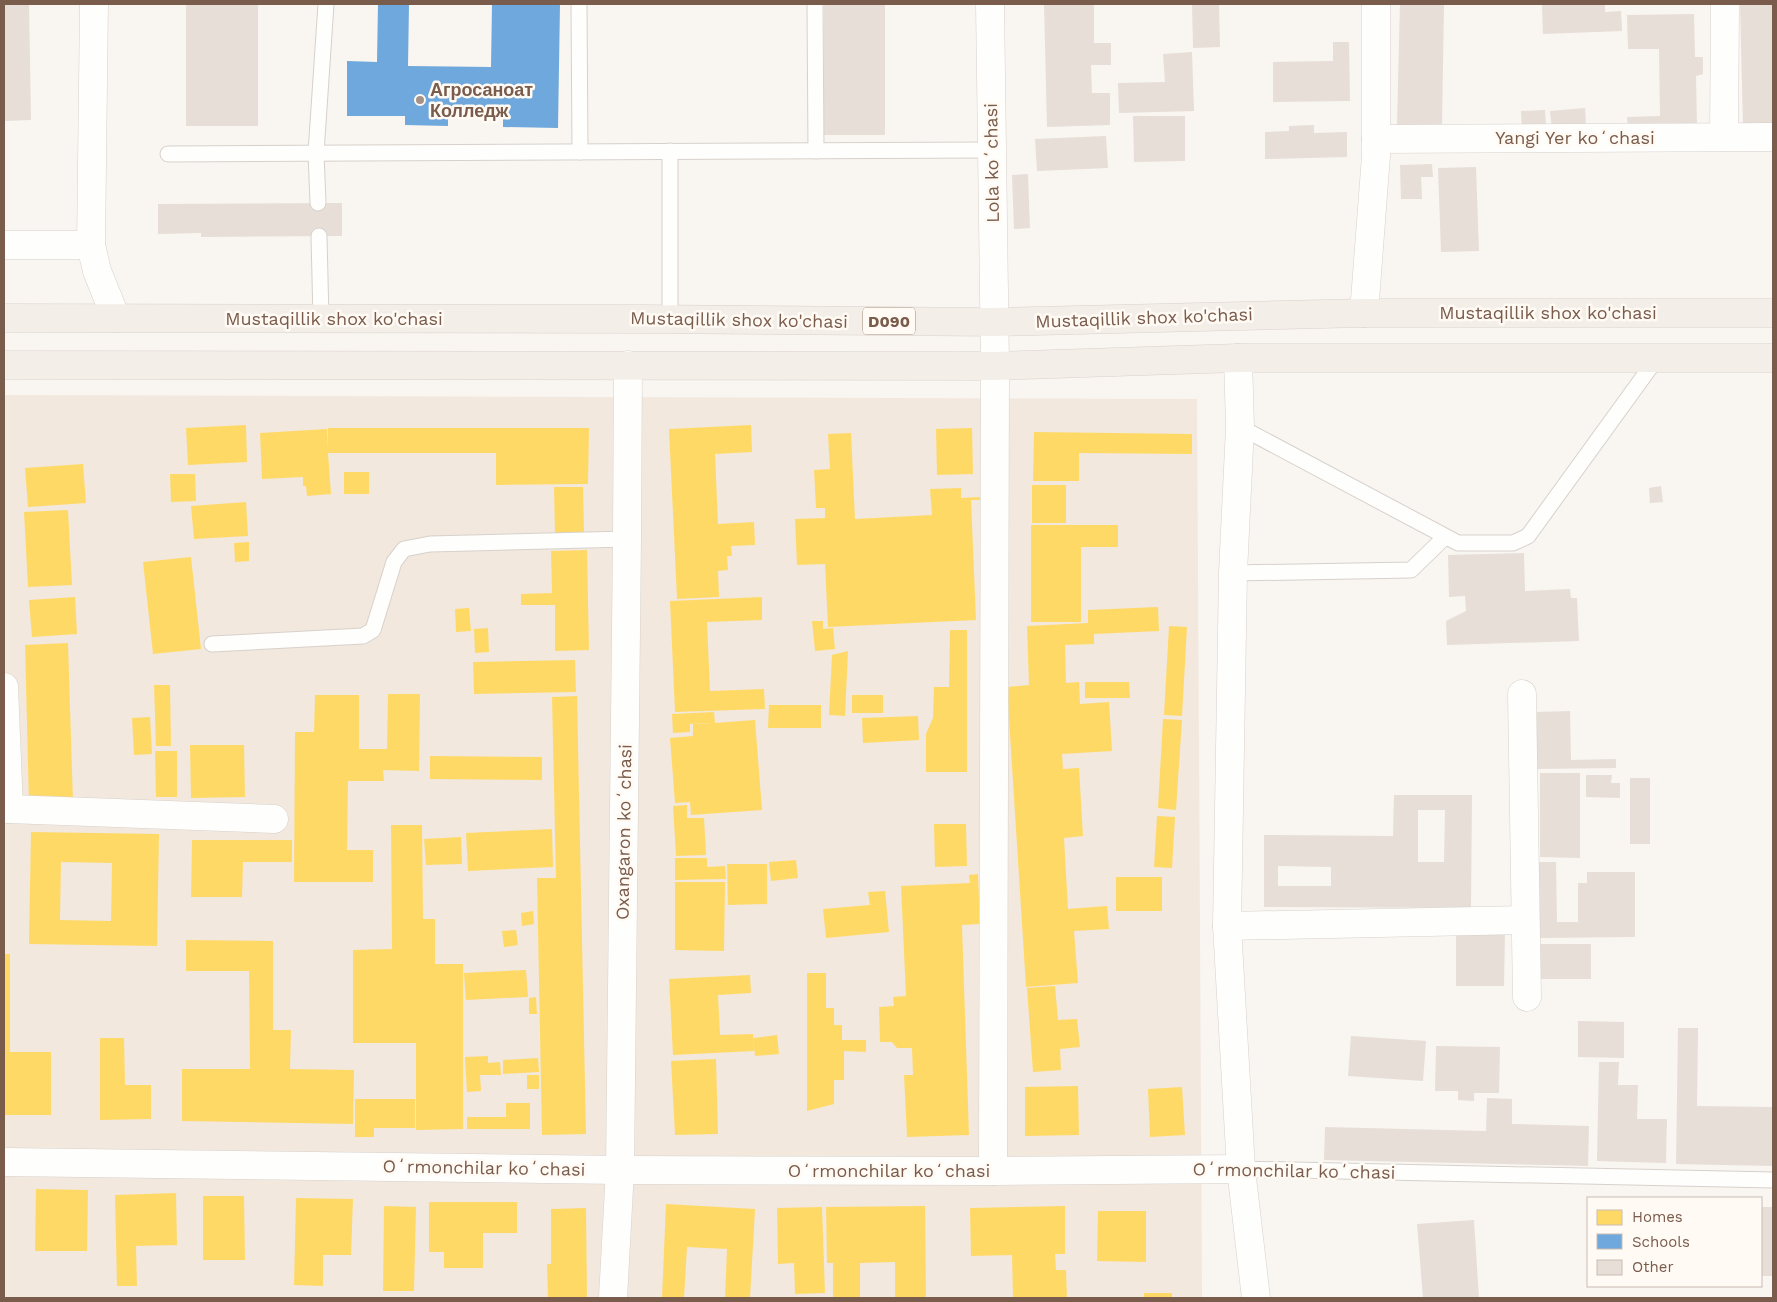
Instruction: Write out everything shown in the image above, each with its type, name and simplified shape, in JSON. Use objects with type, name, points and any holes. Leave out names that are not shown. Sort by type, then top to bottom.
[{"type":"main road","name":"Mustaqillik shox ko'chasi","points":[[4,318],[670,319],[993,322],[1364,312],[1773,312]]},
{"type":"main road","points":[[4,365],[995,366],[1238,358],[1773,358]]},
{"type":"street","points":[[94,4],[91,245],[97,271],[116,318]]},
{"type":"street","name":"Lola koʻchasi","points":[[990,4],[995,366],[993,1171]]},
{"type":"street","points":[[1364,312],[1376,139],[1376,4]]},
{"type":"street","points":[[1724,4],[1724,137]]},
{"type":"street","name":"Yangi Yer koʻchasi","points":[[1376,139],[1773,137]]},
{"type":"street","points":[[4,245],[91,245]]},
{"type":"street","points":[[1238,358],[1240,426],[1234,573],[1227,926],[1241,1169],[1256,1298]]},
{"type":"street","name":"Oxangaron koʻchasi","points":[[613,1298],[620,1170],[628,539],[628,365]]},
{"type":"street","points":[[4,687],[6,809],[274,819]]},
{"type":"street","points":[[1522,694],[1526,997]]},
{"type":"street","points":[[1227,926],[1525,920]]},
{"type":"street","name":"Oʻrmonchilar koʻchasi","points":[[4,1162],[620,1170],[993,1171],[1241,1169]]},
{"type":"lane","points":[[318,203],[316,153],[326,4]]},
{"type":"lane","points":[[579,4],[580,152]]},
{"type":"lane","points":[[815,4],[816,151]]},
{"type":"lane","points":[[168,154],[991,150]]},
{"type":"lane","points":[[670,152],[670,319]]},
{"type":"lane","points":[[319,236],[321,319]]},
{"type":"lane","points":[[1240,426],[1458,543],[1513,543],[1528,536],[1657,358]]},
{"type":"lane","points":[[1234,573],[1411,570],[1444,537]]},
{"type":"lane","points":[[212,644],[363,636],[373,630],[394,562],[404,549],[430,544],[628,539]]},
{"type":"lane","name":"Oʻrmonchilar koʻchasi","points":[[1241,1169],[1773,1180]]},
{"type":"shaded area","points":[[4,395],[1197,399],[1202,1298],[4,1298]]},
{"type":"building: Homes","points":[[246,425],[247,462],[188,465],[186,428]]},
{"type":"building: Homes","points":[[751,425],[752,452],[715,454],[718,524],[754,522],[755,545],[731,546],[732,556],[727,556],[728,570],[718,571],[719,597],[677,599],[669,429]]},
{"type":"building: Homes","points":[[328,428],[589,428],[588,484],[496,485],[496,453],[328,453],[331,494],[307,496],[306,486],[303,486],[303,477],[262,479],[260,433],[327,429],[328,449]]},
{"type":"building: Homes","points":[[972,428],[973,474],[937,475],[936,429]]},
{"type":"building: Homes","points":[[1034,432],[1192,434],[1192,454],[1079,453],[1079,481],[1033,481]]},
{"type":"building: Homes","points":[[851,433],[855,519],[932,515],[930,489],[961,488],[961,498],[980,497],[980,500],[971,500],[976,620],[828,627],[825,564],[797,565],[795,519],[825,518],[825,508],[816,508],[814,470],[830,469],[828,434]]},
{"type":"building: Homes","points":[[83,464],[86,503],[28,507],[25,468]]},
{"type":"building: Homes","points":[[344,472],[369,472],[369,494],[344,494]]},
{"type":"building: Homes","points":[[170,474],[195,474],[196,501],[171,502]]},
{"type":"building: Homes","points":[[1032,485],[1066,485],[1066,523],[1032,523]]},
{"type":"building: Homes","points":[[554,487],[583,487],[584,533],[555,534]]},
{"type":"building: Homes","points":[[246,502],[248,536],[194,539],[191,506]]},
{"type":"building: Homes","points":[[68,510],[72,585],[28,587],[24,512]]},
{"type":"building: Homes","points":[[1031,525],[1118,525],[1118,547],[1081,547],[1081,622],[1031,622]]},
{"type":"building: Homes","points":[[249,542],[249,561],[235,562],[234,543]]},
{"type":"building: Homes","points":[[587,550],[589,650],[555,651],[555,605],[521,605],[521,594],[552,593],[551,551]]},
{"type":"building: Homes","points":[[191,557],[201,649],[153,654],[143,562]]},
{"type":"building: Homes","points":[[75,597],[77,634],[32,637],[29,600]]},
{"type":"building: Homes","points":[[762,597],[762,620],[707,622],[710,691],[764,689],[765,709],[675,712],[670,601]]},
{"type":"building: Homes","points":[[1158,607],[1159,631],[1094,634],[1094,644],[1065,645],[1066,683],[1079,682],[1080,704],[1109,702],[1112,751],[1062,754],[1063,769],[1079,768],[1083,836],[1064,838],[1068,909],[1107,906],[1109,929],[1074,931],[1078,983],[1026,987],[1007,687],[1029,685],[1027,626],[1088,623],[1088,610]]},
{"type":"building: Homes","points":[[469,608],[471,631],[456,632],[455,609]]},
{"type":"building: Homes","points":[[812,621],[823,621],[823,629],[833,628],[835,649],[815,651]]},
{"type":"building: Homes","points":[[1169,626],[1187,627],[1182,716],[1164,715]]},
{"type":"building: Homes","points":[[488,628],[489,652],[475,653],[474,629]]},
{"type":"building: Homes","points":[[950,630],[967,630],[967,772],[926,772],[926,734],[933,718],[934,687],[949,687]]},
{"type":"building: Homes","points":[[68,643],[73,803],[29,804],[25,645]]},
{"type":"building: Homes","points":[[848,651],[845,716],[829,715],[832,655]]},
{"type":"building: Homes","points":[[575,660],[576,692],[474,694],[473,662]]},
{"type":"building: Homes","points":[[1085,682],[1129,682],[1130,698],[1085,698]]},
{"type":"building: Homes","points":[[154,685],[170,685],[171,746],[156,746]]},
{"type":"building: Homes","points":[[388,694],[420,694],[419,771],[383,770],[384,781],[348,781],[347,850],[373,850],[373,882],[294,882],[295,732],[314,732],[315,695],[359,695],[359,749],[387,749]]},
{"type":"building: Homes","points":[[852,695],[883,695],[883,713],[852,713]]},
{"type":"building: Homes","points":[[577,696],[586,1134],[542,1135],[537,878],[556,878],[552,697]]},
{"type":"building: Homes","points":[[769,705],[821,705],[821,728],[768,728]]},
{"type":"building: Homes","points":[[714,712],[715,723],[755,720],[762,810],[691,815],[690,802],[675,803],[670,738],[693,736],[693,724],[712,723],[690,724],[690,732],[673,733],[672,714]]},
{"type":"building: Homes","points":[[918,716],[919,740],[863,743],[862,718]]},
{"type":"building: Homes","points":[[150,717],[152,754],[134,755],[132,718]]},
{"type":"building: Homes","points":[[1163,719],[1182,720],[1176,810],[1158,808]]},
{"type":"building: Homes","points":[[190,745],[244,745],[245,797],[191,798]]},
{"type":"building: Homes","points":[[155,751],[177,751],[177,797],[156,797]]},
{"type":"building: Homes","points":[[430,756],[542,757],[542,780],[430,779]]},
{"type":"building: Homes","points":[[687,805],[687,818],[704,818],[706,855],[676,856],[673,806]]},
{"type":"building: Homes","points":[[1157,816],[1175,817],[1172,868],[1154,867]]},
{"type":"building: Homes","points":[[934,824],[966,824],[967,866],[935,867]]},
{"type":"building: Homes","points":[[391,825],[422,825],[423,919],[435,919],[435,964],[463,964],[463,1129],[416,1130],[416,1043],[353,1043],[353,950],[392,949]]},
{"type":"building: Homes","points":[[552,829],[553,867],[468,871],[466,833]]},
{"type":"building: Homes","points":[[31,832],[159,834],[157,946],[29,944]],"holes":[[[61,862],[112,863],[111,921],[60,920]]]},
{"type":"building: Homes","points":[[461,837],[462,864],[426,865],[424,839]]},
{"type":"building: Homes","points":[[192,840],[292,840],[292,862],[243,862],[242,897],[191,897]]},
{"type":"building: Homes","points":[[675,858],[707,858],[707,867],[725,866],[726,879],[675,880]]},
{"type":"building: Homes","points":[[796,860],[798,878],[771,881],[769,862]]},
{"type":"building: Homes","points":[[727,864],[767,864],[767,904],[728,905]]},
{"type":"building: Homes","points":[[978,874],[980,924],[962,925],[969,1135],[907,1137],[904,1075],[913,1075],[912,1048],[897,1048],[892,1042],[880,1042],[879,1007],[894,1006],[893,997],[906,996],[901,886],[970,883],[969,875]]},
{"type":"building: Homes","points":[[1116,877],[1162,877],[1162,911],[1116,911]]},
{"type":"building: Homes","points":[[675,882],[725,882],[724,951],[675,950]]},
{"type":"building: Homes","points":[[885,891],[889,932],[826,938],[823,909],[870,905],[868,892]]},
{"type":"building: Homes","points":[[533,911],[534,924],[522,926],[521,913]]},
{"type":"building: Homes","points":[[516,930],[518,945],[504,947],[502,931]]},
{"type":"building: Homes","points":[[186,940],[273,941],[273,1030],[291,1030],[290,1069],[354,1070],[353,1124],[182,1121],[182,1069],[250,1069],[249,971],[186,971]]},
{"type":"building: Homes","points":[[4,954],[10,954],[10,1052],[51,1052],[51,1115],[4,1115]]},
{"type":"building: Homes","points":[[526,970],[528,997],[466,1000],[464,973]]},
{"type":"building: Homes","points":[[807,973],[826,973],[826,1008],[834,1008],[834,1025],[842,1025],[842,1040],[866,1040],[866,1052],[844,1051],[844,1080],[834,1080],[834,1104],[807,1111]]},
{"type":"building: Homes","points":[[750,975],[751,993],[718,995],[720,1035],[753,1034],[754,1051],[673,1055],[669,979]]},
{"type":"building: Homes","points":[[1055,986],[1058,1020],[1077,1019],[1080,1047],[1060,1049],[1061,1070],[1033,1072],[1027,988]]},
{"type":"building: Homes","points":[[536,997],[537,1014],[529,1014],[529,998]]},
{"type":"building: Homes","points":[[777,1035],[779,1054],[755,1056],[753,1038]]},
{"type":"building: Homes","points":[[100,1038],[124,1038],[125,1085],[151,1085],[151,1119],[100,1120]]},
{"type":"building: Homes","points":[[488,1056],[488,1063],[500,1062],[501,1075],[480,1075],[481,1091],[467,1092],[465,1057]]},
{"type":"building: Homes","points":[[538,1058],[539,1072],[503,1074],[503,1060]]},
{"type":"building: Homes","points":[[716,1059],[718,1134],[675,1135],[671,1061]]},
{"type":"building: Homes","points":[[527,1075],[539,1075],[539,1089],[527,1089]]},
{"type":"building: Homes","points":[[1078,1086],[1079,1135],[1025,1136],[1025,1087]]},
{"type":"building: Homes","points":[[1182,1087],[1185,1135],[1150,1137],[1148,1089]]},
{"type":"building: Homes","points":[[355,1099],[415,1099],[415,1128],[374,1128],[374,1137],[355,1137]]},
{"type":"building: Homes","points":[[506,1103],[530,1103],[530,1129],[467,1129],[467,1117],[506,1117]]},
{"type":"building: Homes","points":[[36,1189],[88,1190],[87,1251],[35,1251]]},
{"type":"building: Homes","points":[[176,1193],[177,1245],[136,1246],[137,1286],[117,1286],[115,1195]]},
{"type":"building: Homes","points":[[203,1196],[244,1196],[245,1260],[203,1260]]},
{"type":"building: Homes","points":[[296,1198],[353,1199],[351,1255],[323,1255],[323,1286],[294,1285]]},
{"type":"building: Homes","points":[[429,1202],[517,1202],[517,1233],[483,1233],[483,1268],[444,1268],[444,1252],[429,1252]]},
{"type":"building: Homes","points":[[666,1204],[755,1209],[750,1298],[725,1298],[727,1249],[687,1247],[684,1298],[662,1298]]},
{"type":"building: Homes","points":[[384,1206],[416,1207],[414,1291],[383,1291]]},
{"type":"building: Homes","points":[[925,1206],[926,1298],[895,1298],[895,1262],[860,1263],[860,1298],[833,1298],[833,1263],[827,1263],[826,1207]]},
{"type":"building: Homes","points":[[1065,1206],[1065,1254],[1055,1254],[1056,1270],[1066,1270],[1067,1298],[1013,1298],[1012,1255],[971,1256],[970,1208]]},
{"type":"building: Homes","points":[[822,1207],[825,1293],[795,1294],[794,1263],[778,1264],[777,1208]]},
{"type":"building: Homes","points":[[586,1208],[587,1298],[548,1298],[547,1264],[551,1264],[551,1209]]},
{"type":"building: Homes","points":[[1098,1211],[1146,1211],[1146,1262],[1097,1261]]},
{"type":"building: Homes","points":[[1144,1293],[1172,1293],[1172,1298],[1144,1298]]},
{"type":"building: Schools","points":[[378,4],[409,4],[408,66],[491,67],[492,4],[560,4],[558,128],[503,127],[503,118],[448,117],[448,126],[405,125],[405,116],[347,116],[347,61],[377,62]]},
{"type":"building: Other","points":[[4,4],[29,4],[31,120],[4,121]]},
{"type":"building: Other","points":[[186,4],[258,4],[258,126],[186,126]]},
{"type":"building: Other","points":[[824,4],[885,4],[885,135],[824,135]]},
{"type":"building: Other","points":[[1044,4],[1094,4],[1094,43],[1111,43],[1111,65],[1091,65],[1092,93],[1110,93],[1110,125],[1047,127]]},
{"type":"building: Other","points":[[1192,4],[1219,4],[1220,47],[1193,48]]},
{"type":"building: Other","points":[[1400,4],[1444,4],[1442,126],[1397,125]]},
{"type":"building: Other","points":[[1542,4],[1605,4],[1605,12],[1621,11],[1622,31],[1543,34]]},
{"type":"building: Other","points":[[1740,4],[1773,4],[1773,126],[1743,126]]},
{"type":"building: Other","points":[[1694,14],[1695,57],[1703,57],[1703,74],[1696,76],[1697,126],[1628,128],[1627,117],[1660,116],[1659,49],[1628,49],[1627,15]]},
{"type":"building: Other","points":[[1333,42],[1349,42],[1350,101],[1273,102],[1273,62],[1333,61]]},
{"type":"building: Other","points":[[1192,52],[1194,111],[1119,113],[1118,83],[1165,82],[1163,54]]},
{"type":"building: Other","points":[[1585,108],[1586,126],[1552,129],[1550,111]]},
{"type":"building: Other","points":[[1545,110],[1546,127],[1522,128],[1521,111]]},
{"type":"building: Other","points":[[1133,116],[1185,116],[1185,161],[1134,162]]},
{"type":"building: Other","points":[[1314,125],[1314,133],[1347,132],[1347,157],[1265,159],[1265,132],[1289,131],[1289,126]]},
{"type":"building: Other","points":[[1106,136],[1108,168],[1037,171],[1035,139]]},
{"type":"building: Other","points":[[1432,164],[1433,177],[1421,177],[1422,199],[1401,199],[1400,165]]},
{"type":"building: Other","points":[[1476,167],[1479,251],[1441,252],[1438,168]]},
{"type":"building: Other","points":[[1028,174],[1030,228],[1014,229],[1012,175]]},
{"type":"building: Other","points":[[342,203],[342,236],[201,237],[201,233],[158,234],[158,204]]},
{"type":"building: Other","points":[[1661,486],[1663,502],[1650,503],[1649,488]]},
{"type":"building: Other","points":[[1524,553],[1525,591],[1570,589],[1571,598],[1577,598],[1579,641],[1447,645],[1446,621],[1466,611],[1465,596],[1449,597],[1448,555]]},
{"type":"building: Other","points":[[1570,711],[1571,760],[1616,759],[1616,768],[1536,769],[1535,712]]},
{"type":"building: Other","points":[[1540,773],[1580,773],[1580,858],[1540,857]]},
{"type":"building: Other","points":[[1586,775],[1612,775],[1611,783],[1620,783],[1620,798],[1586,797]]},
{"type":"building: Other","points":[[1630,778],[1650,778],[1650,844],[1630,844]]},
{"type":"building: Other","points":[[1394,795],[1472,795],[1471,908],[1264,907],[1264,835],[1393,836]],"holes":[[[1418,810],[1445,810],[1444,862],[1418,862]],[[1278,866],[1331,867],[1331,886],[1278,886]]]},
{"type":"building: Other","points":[[1538,862],[1556,862],[1557,922],[1578,922],[1578,883],[1587,883],[1587,872],[1635,872],[1635,937],[1539,938]]},
{"type":"building: Other","points":[[1456,931],[1505,931],[1504,986],[1456,986]]},
{"type":"building: Other","points":[[1538,944],[1591,944],[1591,979],[1538,979]]},
{"type":"building: Other","points":[[1578,1021],[1624,1022],[1624,1058],[1578,1057]]},
{"type":"building: Other","points":[[1678,1028],[1698,1028],[1697,1106],[1773,1107],[1773,1166],[1676,1164]]},
{"type":"building: Other","points":[[1351,1036],[1426,1041],[1423,1081],[1348,1076]]},
{"type":"building: Other","points":[[1436,1046],[1500,1047],[1499,1093],[1474,1093],[1474,1101],[1458,1100],[1458,1091],[1435,1091]]},
{"type":"building: Other","points":[[1599,1062],[1619,1062],[1618,1085],[1638,1085],[1637,1119],[1667,1119],[1666,1163],[1597,1161]]},
{"type":"building: Other","points":[[1487,1098],[1512,1099],[1512,1124],[1589,1126],[1588,1166],[1324,1160],[1325,1127],[1486,1131]]},
{"type":"building: Other","points":[[1762,1207],[1773,1207],[1773,1276],[1762,1276]]},
{"type":"building: Other","points":[[1474,1220],[1479,1298],[1423,1298],[1417,1224]]},
{"type":"place","name":"Агросаноат Колледж","points":[[420,100]]}]
